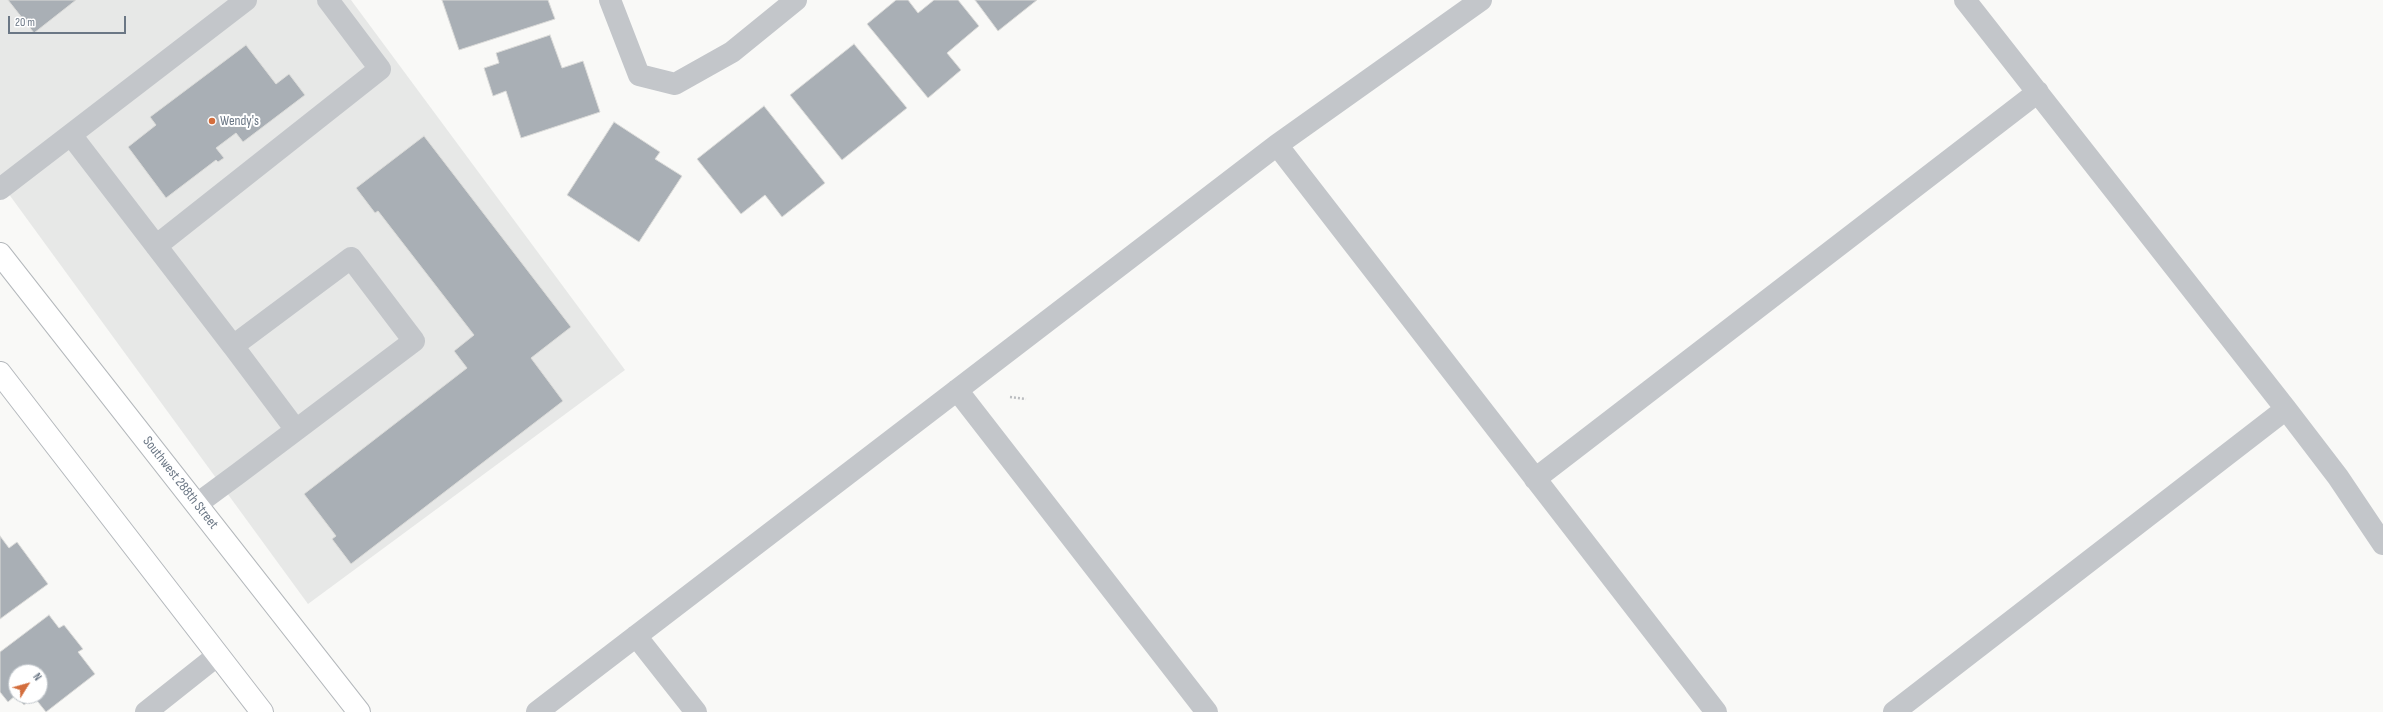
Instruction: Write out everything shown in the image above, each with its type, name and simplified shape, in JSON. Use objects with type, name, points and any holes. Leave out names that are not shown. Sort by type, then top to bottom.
[{"type":"main road","name":"Southwest 288th Street","points":[[0,254],[359,712]]},
{"type":"main road","points":[[0,373],[218,655],[258,711]]},
{"type":"street","points":[[0,189],[246,0]]},
{"type":"street","points":[[156,246],[380,69],[328,0]]},
{"type":"street","points":[[610,0],[639,75],[675,84],[732,52],[796,0]]},
{"type":"street","points":[[536,712],[1277,145],[1481,0]]},
{"type":"street","points":[[1965,0],[2286,409],[2338,477],[2383,544]]},
{"type":"street","points":[[1535,479],[2038,92]]},
{"type":"street","points":[[71,135],[234,346],[296,430]]},
{"type":"street","points":[[1277,145],[1716,712]]},
{"type":"street","points":[[196,504],[414,341],[351,258],[234,346]]},
{"type":"street","points":[[957,390],[1207,712]]},
{"type":"street","points":[[1894,712],[2286,409]]},
{"type":"street","points":[[636,636],[696,712]]},
{"type":"street","points":[[146,712],[218,655]]},
{"type":"path","points":[[1010,397],[1026,399]]},
{"type":"shaded area","points":[[0,0],[351,0],[625,370],[308,604],[0,182]]},
{"type":"building","points":[[8,0],[76,0],[34,33]]},
{"type":"building","points":[[442,0],[548,0],[555,19],[459,50]]},
{"type":"building","points":[[896,0],[908,0],[918,13],[934,0],[958,0],[979,26],[947,53],[961,70],[928,98],[867,24]]},
{"type":"building","points":[[975,0],[1037,0],[998,31]]},
{"type":"building","points":[[550,35],[562,68],[583,61],[600,112],[521,138],[506,91],[493,96],[484,68],[499,63],[496,53]]},
{"type":"building","points":[[854,44],[907,108],[842,160],[790,95]]},
{"type":"building","name":"Wendy's","points":[[246,45],[276,84],[289,74],[305,95],[243,142],[236,133],[216,148],[224,158],[218,162],[216,160],[166,198],[128,147],[156,125],[150,117]]},
{"type":"building","points":[[764,106],[825,183],[782,217],[765,195],[741,214],[697,159]]},
{"type":"building","points":[[614,122],[660,152],[655,159],[682,176],[639,242],[567,195]]},
{"type":"building","points":[[424,136],[571,327],[531,358],[563,401],[351,564],[332,539],[336,536],[304,494],[467,368],[454,351],[474,335],[378,211],[375,213],[356,188]]},
{"type":"building","points":[[0,536],[9,548],[17,542],[48,584],[0,619]]},
{"type":"building","points":[[49,615],[59,628],[64,625],[83,649],[78,652],[95,674],[46,712],[40,704],[48,704],[48,664],[8,664],[8,702],[0,692],[0,652]]},
{"type":"place","name":"Wendy's","points":[[212,121]]}]
